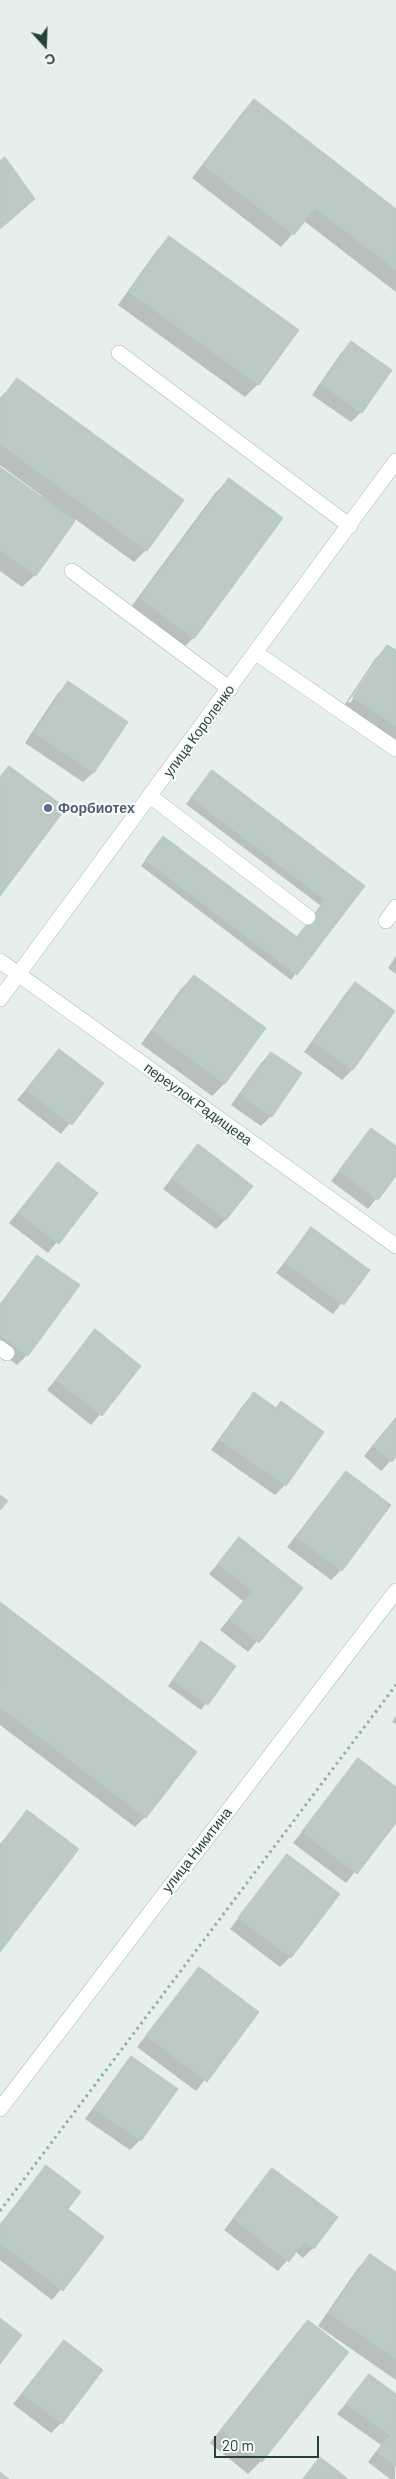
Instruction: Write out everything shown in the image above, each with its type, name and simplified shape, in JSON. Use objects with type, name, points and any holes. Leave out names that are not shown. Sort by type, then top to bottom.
[{"type":"street","points":[[119,353],[350,526]]},
{"type":"street","name":"улица Короленко","points":[[0,999],[396,461]]},
{"type":"street","points":[[72,571],[230,689]]},
{"type":"street","points":[[256,653],[396,750]]},
{"type":"street","points":[[150,796],[308,917]]},
{"type":"street","points":[[386,921],[396,907]]},
{"type":"street","name":"переулок Радищева","points":[[0,961],[396,1246]]},
{"type":"street","name":"улица Никитина","points":[[0,2109],[396,1591]]},
{"type":"path","points":[[0,2211],[396,1685]]},
{"type":"building","points":[[254,99],[396,209],[396,270],[315,208],[294,235],[203,165]]},
{"type":"building","points":[[5,157],[35,199],[0,229],[0,161]]},
{"type":"building","points":[[169,236],[299,330],[259,385],[129,292]]},
{"type":"building","points":[[351,341],[392,370],[362,413],[321,384]]},
{"type":"building","points":[[17,378],[184,500],[147,551],[0,444],[0,401]]},
{"type":"building","points":[[0,467],[75,521],[36,576],[0,550]]},
{"type":"building","points":[[229,478],[283,518],[194,639],[140,598]]},
{"type":"building","points":[[387,645],[396,650],[396,726],[353,697]]},
{"type":"building","points":[[68,681],[128,722],[94,773],[34,733]]},
{"type":"building","points":[[9,766],[66,808],[0,896],[0,777]]},
{"type":"building","points":[[212,770],[365,886],[297,975],[145,860],[163,836],[297,937],[325,900],[191,798]]},
{"type":"building","points":[[194,975],[266,1028],[225,1084],[152,1031]]},
{"type":"building","points":[[355,982],[395,1011],[353,1070],[313,1042]]},
{"type":"building","points":[[59,1049],[104,1083],[72,1125],[26,1090]]},
{"type":"building","points":[[271,1052],[302,1073],[272,1117],[240,1095]]},
{"type":"building","points":[[371,1128],[396,1146],[396,1176],[378,1200],[339,1171]]},
{"type":"building","points":[[198,1144],[253,1186],[226,1220],[172,1178]]},
{"type":"building","points":[[58,1162],[98,1193],[59,1244],[18,1213]]},
{"type":"building","points":[[311,1227],[370,1270],[344,1305],[285,1263]]},
{"type":"building","points":[[37,1255],[80,1285],[28,1356],[0,1335],[0,1305]]},
{"type":"building","points":[[95,1329],[141,1366],[102,1416],[56,1380]]},
{"type":"building","points":[[254,1392],[276,1408],[281,1401],[324,1432],[286,1486],[220,1440]]},
{"type":"building","points":[[396,1418],[396,1457],[392,1462],[373,1446]]},
{"type":"building","points":[[346,1471],[391,1505],[342,1571],[296,1537]]},
{"type":"building","points":[[0,1495],[8,1501],[0,1510]]},
{"type":"building","points":[[239,1537],[303,1588],[259,1643],[229,1619],[252,1591],[218,1564]]},
{"type":"building","points":[[0,1602],[197,1752],[146,1818],[0,1707]]},
{"type":"building","points":[[201,1641],[236,1666],[208,1705],[173,1680]]},
{"type":"building","points":[[358,1758],[396,1787],[396,1823],[357,1874],[302,1832]]},
{"type":"building","points":[[27,1810],[79,1849],[0,1952],[0,1846]]},
{"type":"building","points":[[287,1854],[340,1894],[291,1958],[238,1918]]},
{"type":"building","points":[[199,1967],[259,2012],[207,2082],[146,2036]]},
{"type":"building","points":[[131,2056],[178,2089],[141,2141],[94,2109]]},
{"type":"building","points":[[46,2165],[81,2192],[68,2209],[104,2237],[63,2291],[0,2243],[0,2226]]},
{"type":"building","points":[[272,2168],[338,2217],[314,2249],[304,2241],[289,2262],[233,2219]]},
{"type":"building","points":[[370,2254],[396,2272],[396,2359],[329,2313]]},
{"type":"building","points":[[0,2318],[22,2335],[0,2364]]},
{"type":"building","points":[[308,2320],[349,2352],[262,2462],[221,2430]]},
{"type":"building","points":[[64,2340],[103,2370],[62,2424],[22,2394]]},
{"type":"building","points":[[369,2374],[396,2394],[396,2466],[377,2452],[390,2435],[346,2404]]},
{"type":"building","points":[[320,2457],[348,2479],[303,2479]]},
{"type":"building","points":[[0,2472],[9,2479],[0,2479]]},
{"type":"place","name":"Форбиотех","points":[[48,808]]}]
